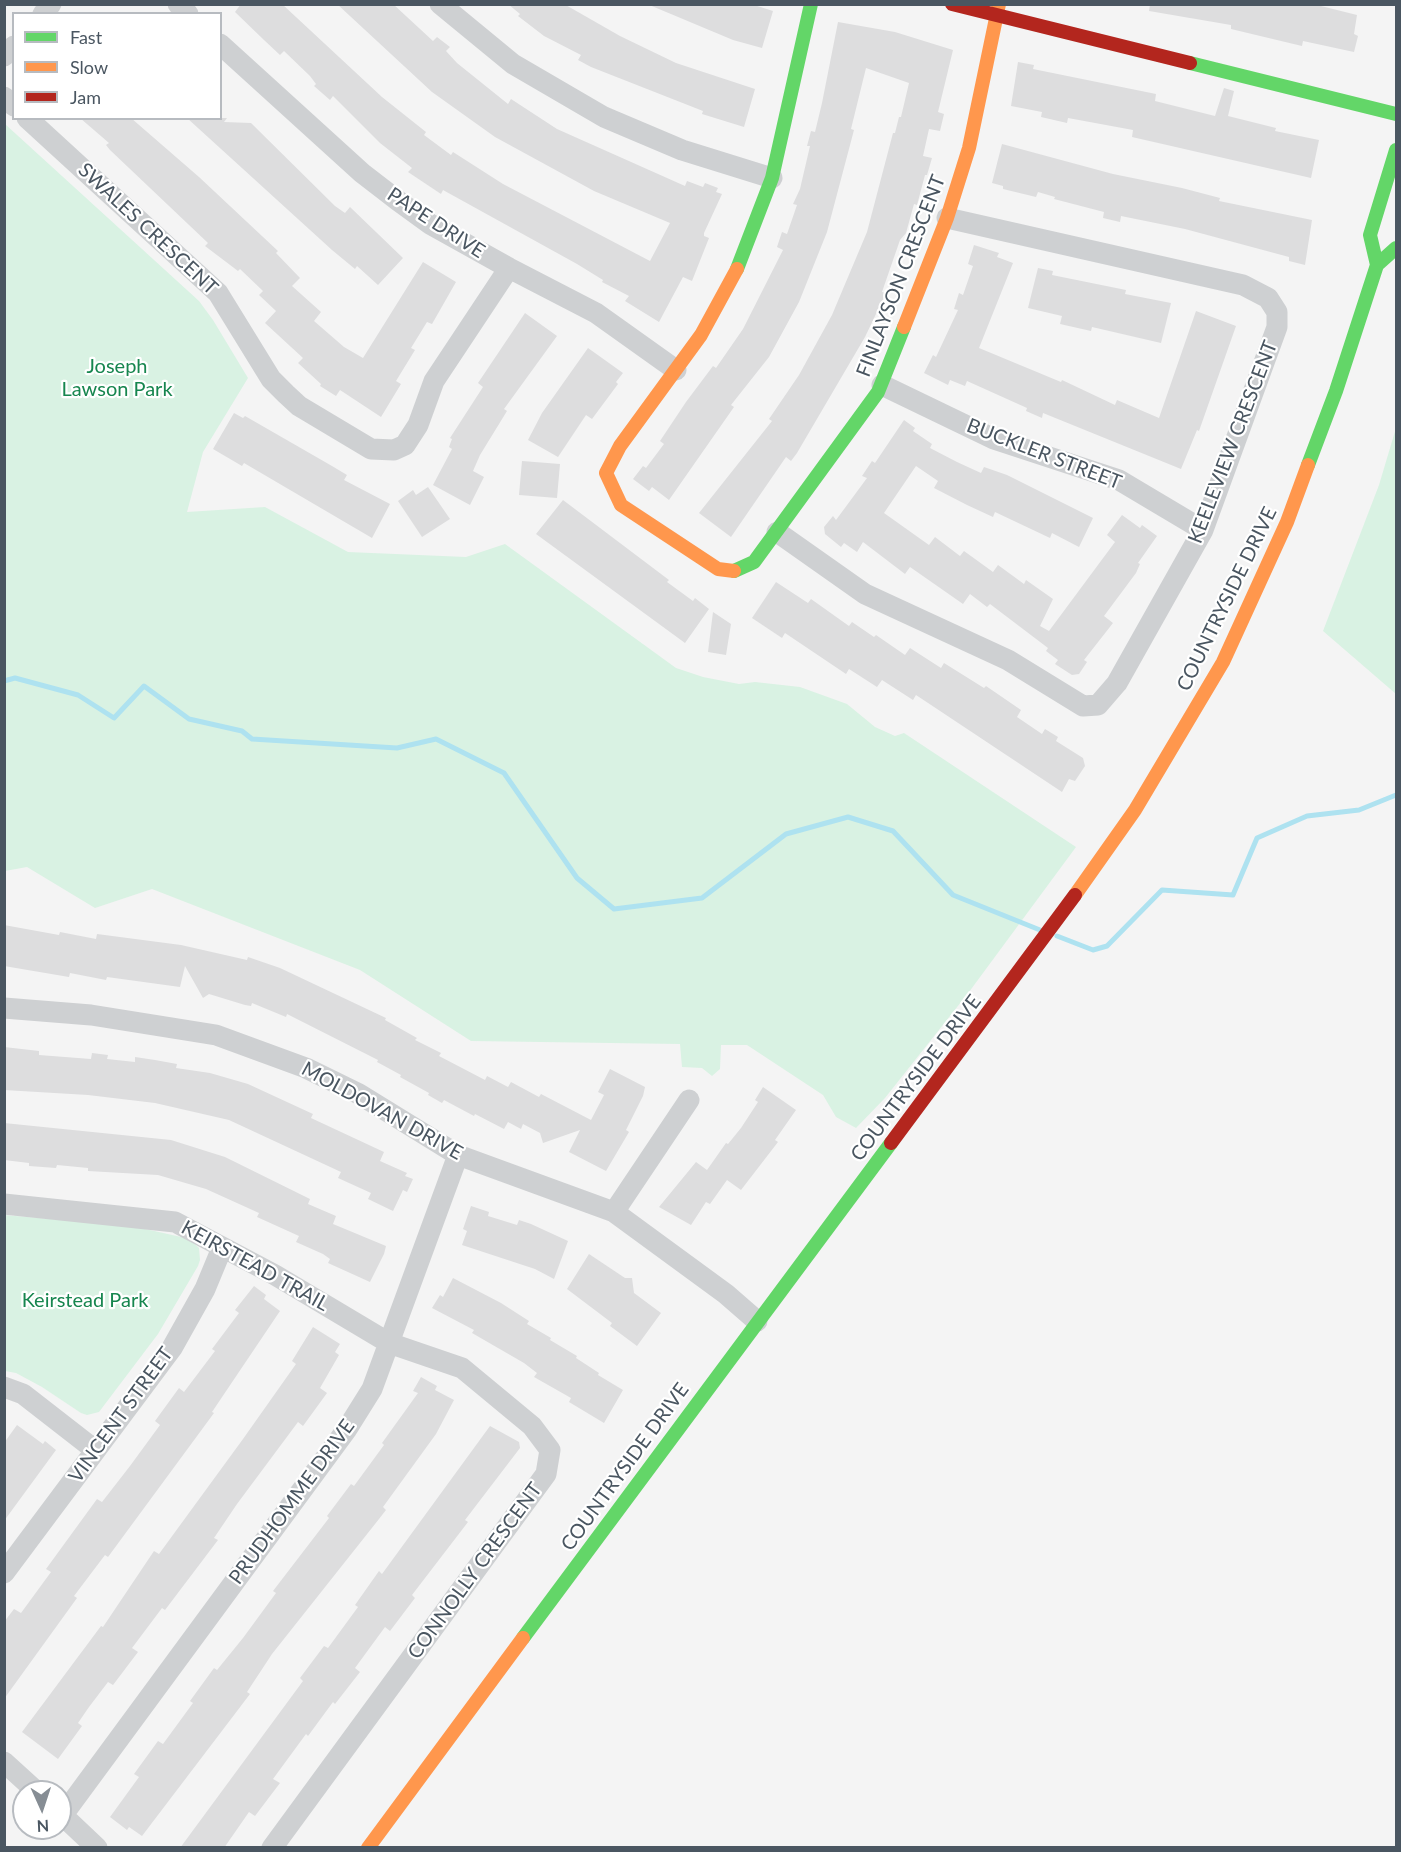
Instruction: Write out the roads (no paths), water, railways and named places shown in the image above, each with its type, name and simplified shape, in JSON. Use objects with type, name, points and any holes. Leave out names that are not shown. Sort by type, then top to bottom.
[{"type":"main road","name":"FINLAYSON CRESCENT","points":[[811,4],[772,178],[753,233],[729,286],[702,335],[620,447],[606,474],[621,505],[718,569],[731,572],[754,562],[882,385],[946,218],[969,148],[998,10]]},
{"type":"main road","points":[[952,4],[998,10],[1396,114]]},
{"type":"main road","points":[[1396,150],[1370,235],[1377,265],[1396,248]]},
{"type":"main road","name":"COUNTRYSIDE DRIVE","points":[[368,1848],[757,1321],[1015,979],[1086,882],[1151,784],[1223,662],[1287,522],[1336,391],[1377,265]]},
{"type":"street","points":[[440,4],[513,64],[604,117],[682,150],[772,178]]},
{"type":"street","name":"PAPE DRIVE","points":[[222,46],[354,166],[430,224],[596,313],[676,370]]},
{"type":"street","name":"SWALES CRESCENT","points":[[29,120],[218,292],[272,379],[286,394],[299,406],[371,449],[394,450],[405,445],[417,424],[434,381],[509,268]]},
{"type":"street","name":"KEELEVIEW CRESCENT","points":[[777,532],[865,594],[1008,660],[1083,706],[1098,705],[1117,683],[1203,530],[1277,327],[1277,312],[1268,298],[1243,285],[946,218]]},
{"type":"street","name":"BUCKLER STREET","points":[[882,385],[994,439],[1119,480],[1203,530]]},
{"type":"street","name":"MOLDOVAN DRIVE","points":[[4,1008],[91,1015],[216,1035],[306,1068],[359,1094],[458,1155],[614,1212],[726,1294],[757,1321]]},
{"type":"street","points":[[614,1212],[688,1100]]},
{"type":"street","name":"PRUDHOMME DRIVE","points":[[72,1799],[347,1429],[372,1389],[458,1155]]},
{"type":"street","name":"KEIRSTEAD TRAIL","points":[[4,1204],[175,1222],[275,1275],[389,1343]]},
{"type":"street","name":"VINCENT STREET","points":[[4,1573],[172,1348],[205,1289],[222,1248]]},
{"type":"street","name":"CONNOLLY CRESCENT","points":[[272,1848],[546,1474],[550,1450],[532,1426],[462,1368],[389,1343]]},
{"type":"street","points":[[4,1387],[23,1394],[95,1450]]},
{"type":"street","points":[[4,1761],[24,1780]]},
{"type":"street","points":[[72,1824],[97,1848]]},
{"type":"waterway","points":[[4,681],[15,678],[78,695],[114,718],[144,686],[189,719],[242,731],[252,739],[397,748],[436,739],[504,773],[577,878],[614,909],[702,898],[786,834],[848,817],[893,831],[953,895],[1040,930]]},
{"type":"waterway","points":[[1057,936],[1093,950],[1107,946],[1162,890],[1233,895],[1257,838],[1307,816],[1359,810],[1396,795]]},
{"type":"park label","name":"Joseph Lawson Park","points":[[117,378]]},
{"type":"park label","name":"Keirstead Park","points":[[85,1301]]}]
